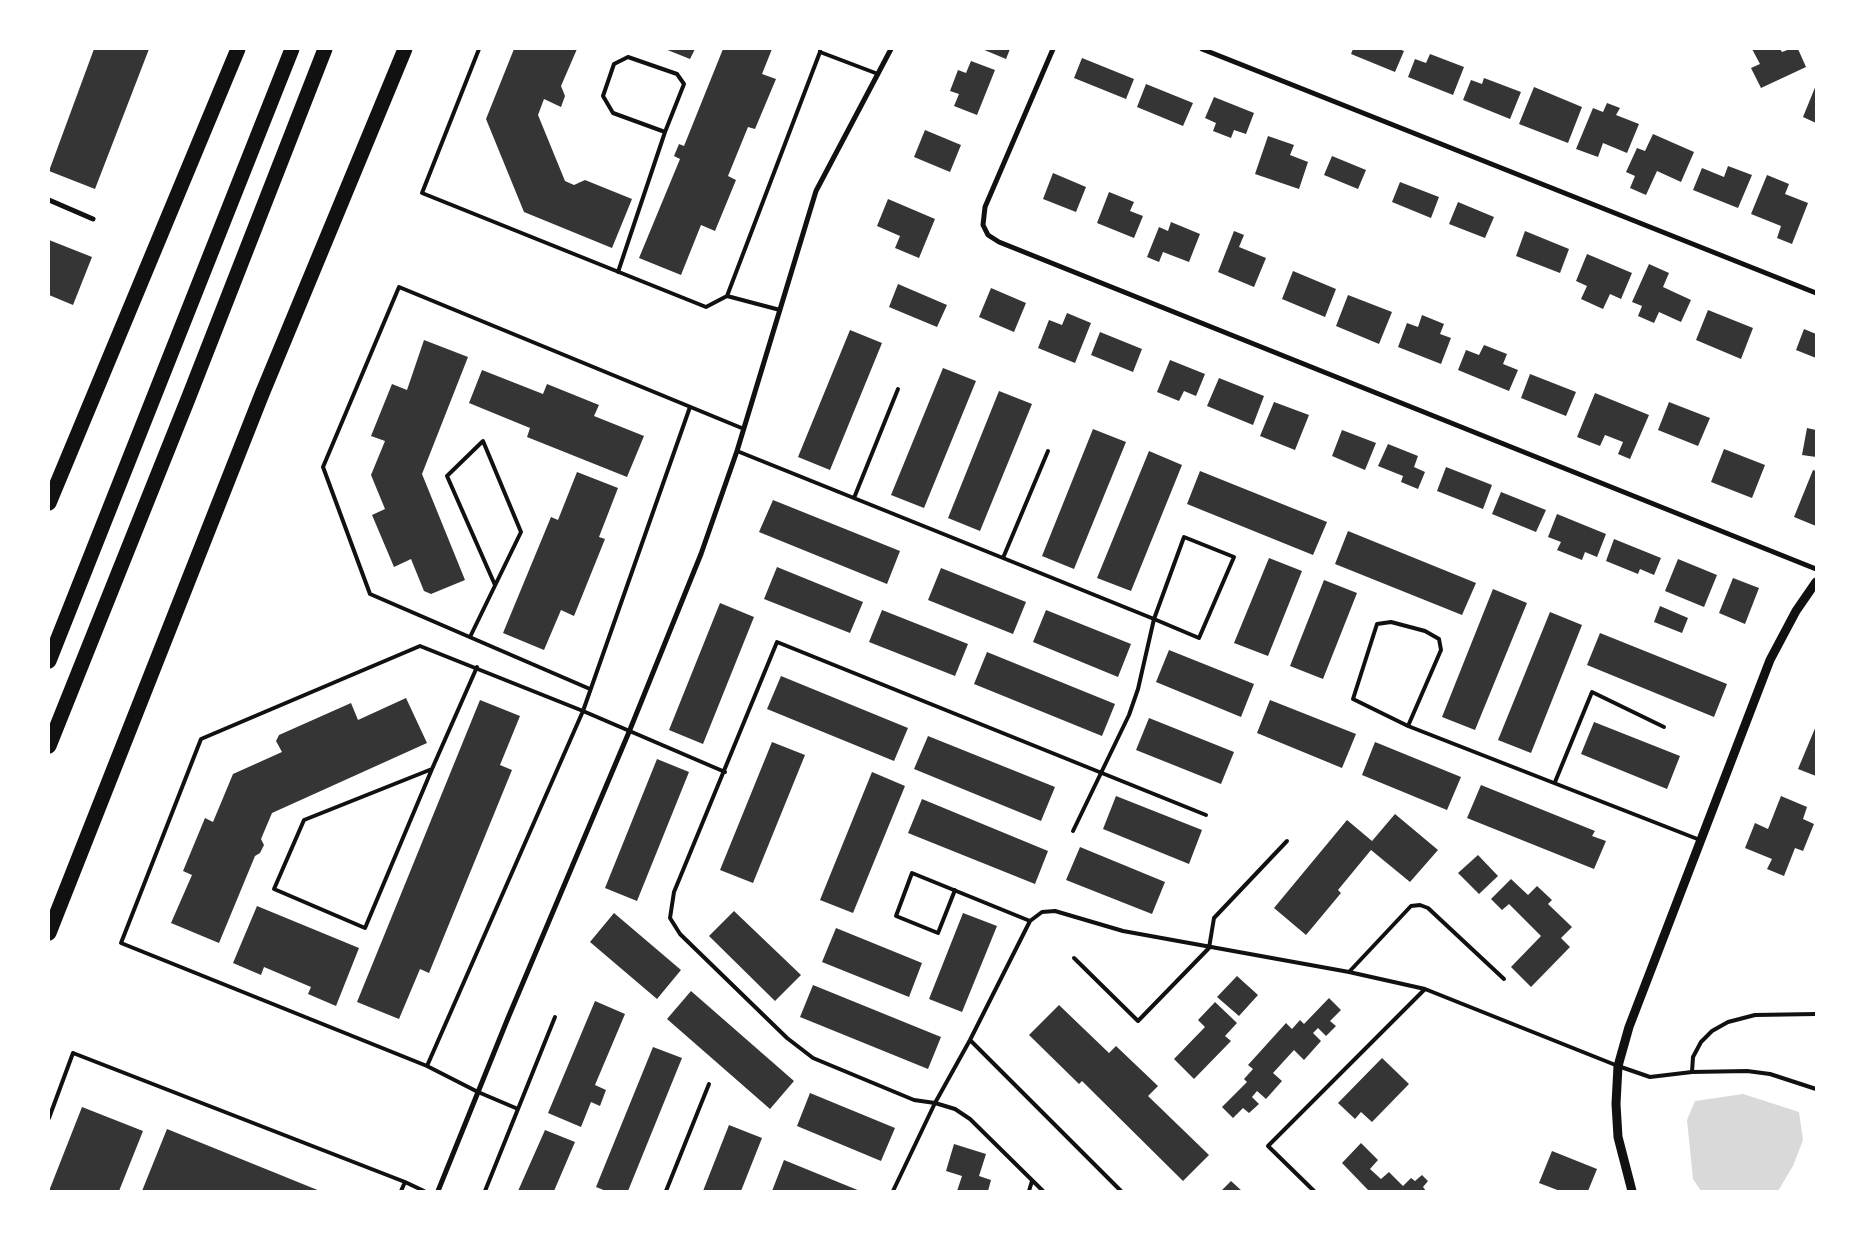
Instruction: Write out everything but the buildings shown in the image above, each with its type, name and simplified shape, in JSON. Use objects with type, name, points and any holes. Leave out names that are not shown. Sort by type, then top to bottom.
[{"type":"highway","points":[[49,503],[238,49]]},
{"type":"highway","points":[[49,661],[292,49]]},
{"type":"highway","points":[[49,746],[325,49]]},
{"type":"highway","points":[[49,934],[262,394],[405,49]]},
{"type":"street","points":[[438,1191],[701,554],[738,451],[816,191],[891,49]]},
{"type":"street","points":[[1053,49],[985,207],[983,225],[988,235],[999,242],[1816,569]]},
{"type":"street","points":[[1202,49],[1816,293]]},
{"type":"street","points":[[49,200],[93,219]]},
{"type":"street","points":[[1632,1191],[1618,1137],[1616,1104],[1618,1066],[1639,999],[1770,660],[1796,611],[1816,582]]},
{"type":"lane","points":[[479,49],[422,193],[706,307],[726,296],[820,50],[878,74]]},
{"type":"lane","points":[[618,272],[665,132],[684,84],[677,74],[628,57],[614,64],[603,96],[613,113],[665,132]]},
{"type":"lane","points":[[590,689],[370,594],[323,467],[399,287],[744,429]]},
{"type":"lane","points":[[726,296],[780,310]]},
{"type":"lane","points":[[854,498],[898,390]]},
{"type":"lane","points":[[427,1066],[583,710],[690,407]]},
{"type":"lane","points":[[470,637],[521,532],[483,441],[447,476],[495,585]]},
{"type":"lane","points":[[738,451],[1154,619],[1199,638],[1234,556],[1184,537],[1154,619],[1138,689],[1129,715],[1073,831]]},
{"type":"lane","points":[[1003,558],[1048,451]]},
{"type":"lane","points":[[1408,726],[1441,650],[1439,639],[1425,631],[1391,622],[1377,624],[1353,699],[1372,710],[1408,726],[1700,840]]},
{"type":"lane","points":[[1043,1191],[970,1119],[955,1109],[935,1103],[914,1100],[813,1058],[787,1038],[694,948],[680,934],[670,918],[674,892],[777,642],[1206,815]]},
{"type":"lane","points":[[518,1109],[478,1092],[427,1066],[121,942],[201,739],[420,646],[478,667],[583,710],[629,732],[725,772]]},
{"type":"lane","points":[[432,769],[304,820],[274,889],[364,928],[478,667]]},
{"type":"lane","points":[[1555,782],[1592,692],[1664,727]]},
{"type":"lane","points":[[1074,958],[1138,1021],[1209,948],[1214,918],[1287,842]]},
{"type":"lane","points":[[955,890],[938,933],[896,916],[912,873],[955,890],[1030,921]]},
{"type":"lane","points":[[1349,972],[1411,906],[1420,905],[1428,908],[1504,979]]},
{"type":"lane","points":[[894,1191],[935,1103],[970,1040],[1030,921],[1042,912],[1055,911],[1122,931],[1349,972],[1425,989],[1650,1077],[1692,1072],[1748,1072],[1770,1074],[1816,1089]]},
{"type":"lane","points":[[1314,1191],[1268,1146],[1425,989]]},
{"type":"lane","points":[[1692,1072],[1693,1057],[1701,1042],[1712,1031],[1728,1022],[1755,1015],[1816,1014]]},
{"type":"lane","points":[[485,1191],[555,1017]]},
{"type":"lane","points":[[970,1040],[1122,1191]]},
{"type":"lane","points":[[49,1118],[73,1053],[424,1191]]},
{"type":"lane","points":[[666,1191],[709,1084]]},
{"type":"lane","points":[[1028,1191],[1032,1181]]},
{"type":"lane","points":[[401,1191],[405,1182]]},
{"type":"shaded area","points":[[1743,1094],[1799,1112],[1803,1140],[1793,1166],[1778,1191],[1701,1191],[1693,1179],[1687,1120],[1695,1101]]}]
